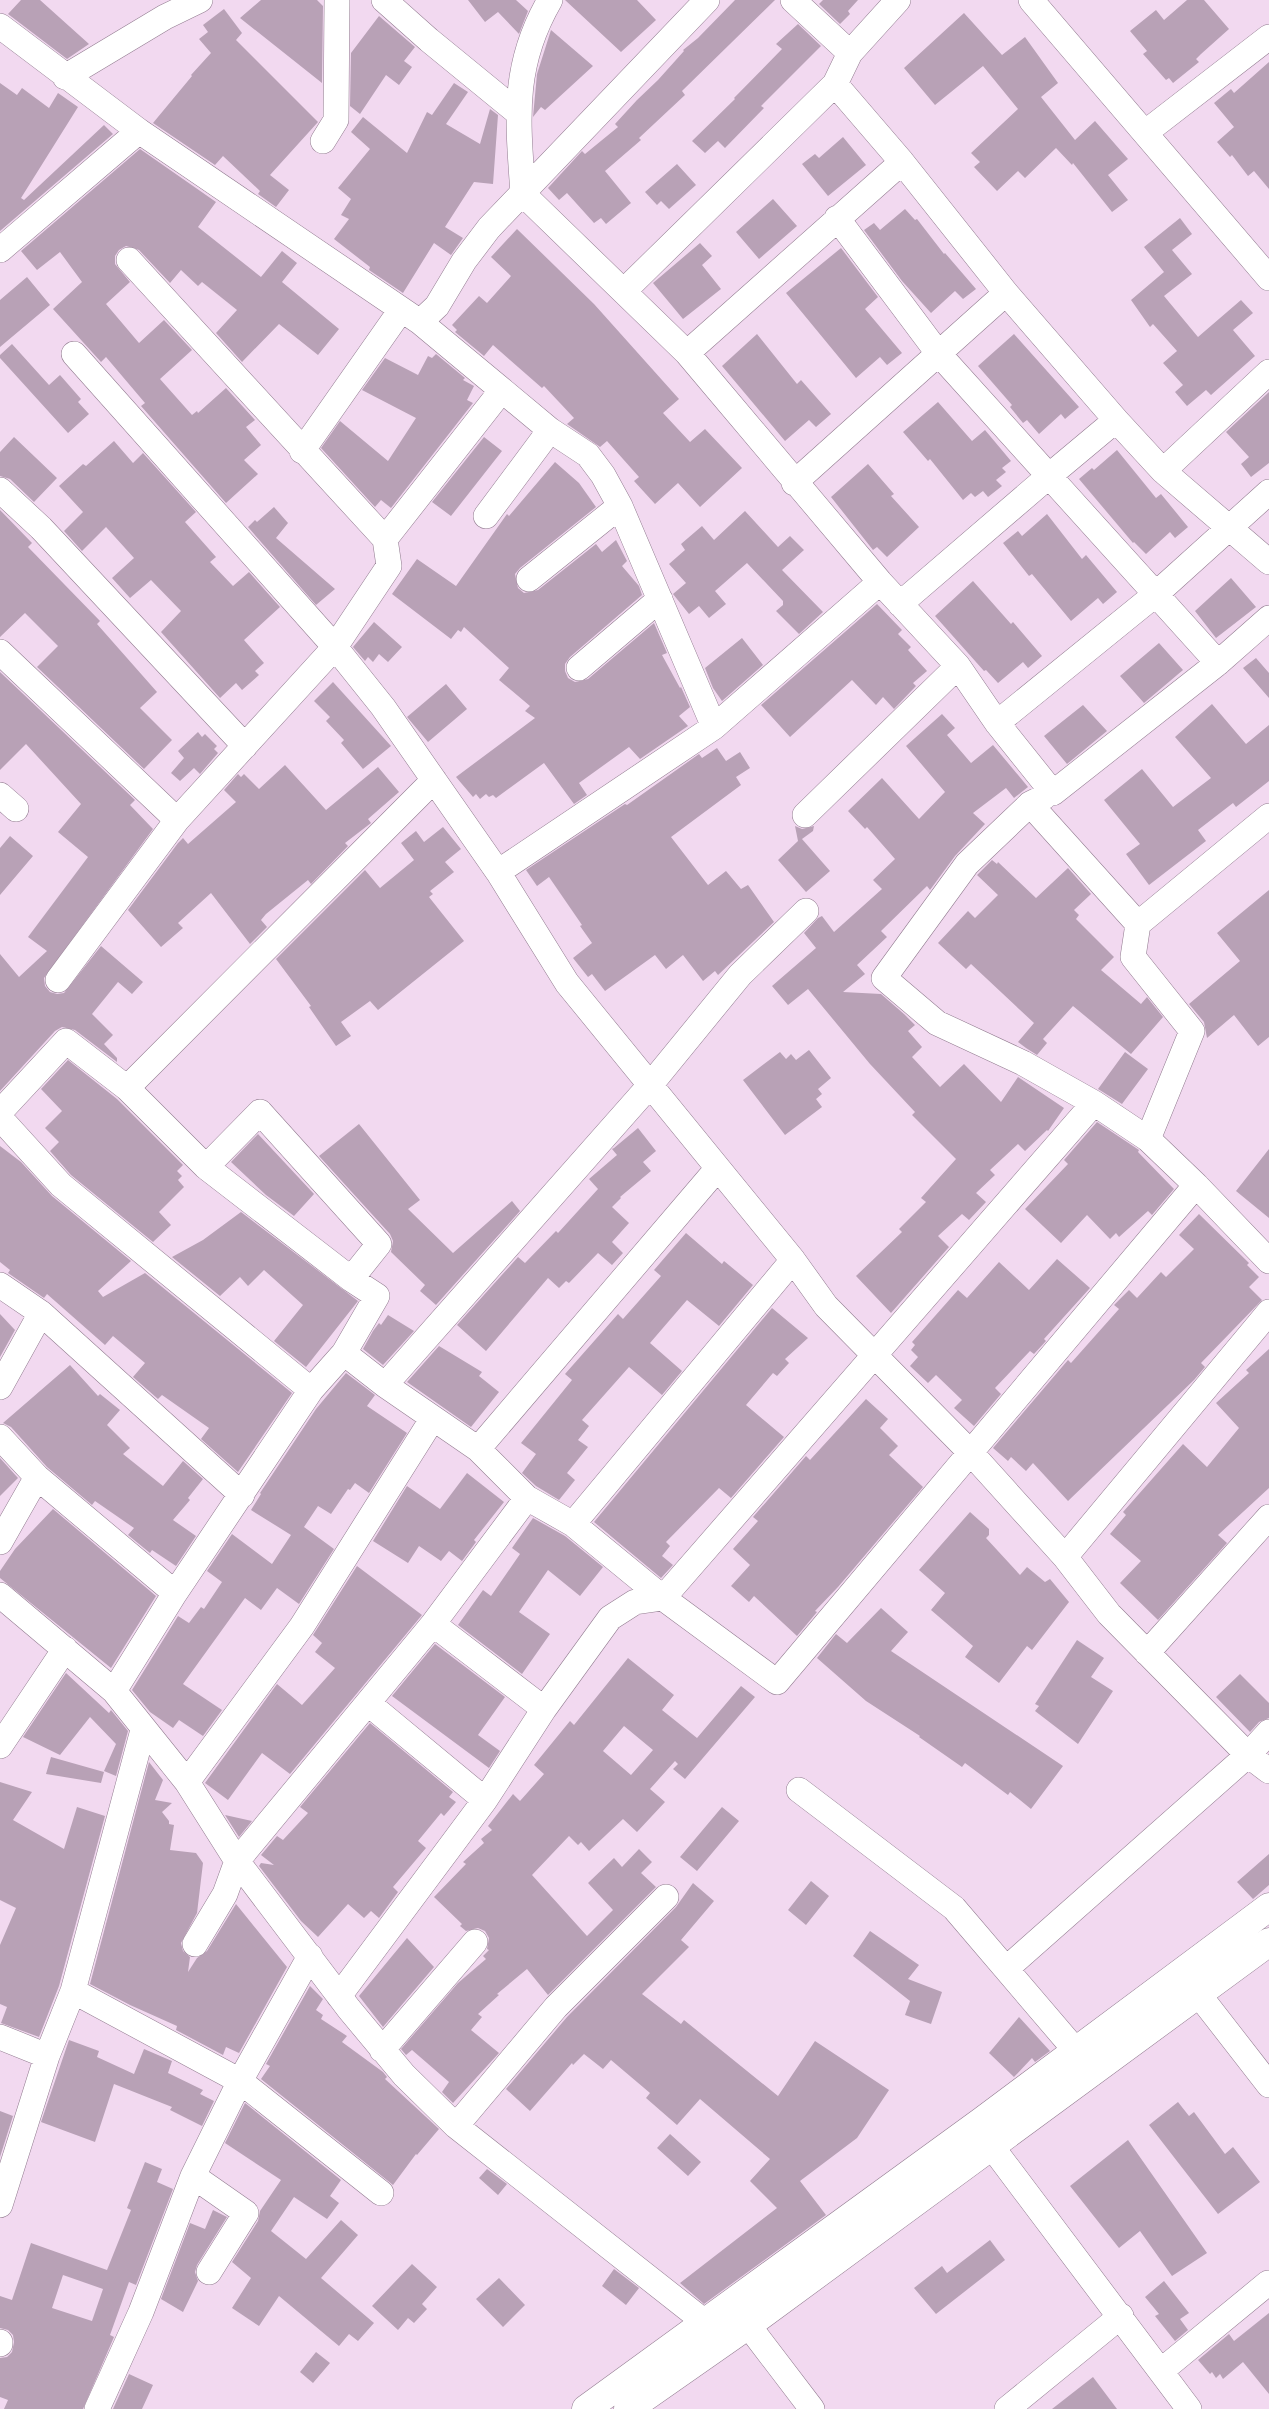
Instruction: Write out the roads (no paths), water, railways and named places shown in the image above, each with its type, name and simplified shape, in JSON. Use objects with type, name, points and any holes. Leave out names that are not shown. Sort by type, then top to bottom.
[{"type":"main road","points":[[586,2409],[706,2323],[1269,1907]]},
{"type":"main road","points":[[628,2409],[748,2325],[1269,1942]]},
{"type":"street","points":[[66,77],[159,8],[200,0]]},
{"type":"street","points":[[323,141],[336,120],[337,0]]},
{"type":"street","points":[[384,0],[429,40],[518,112]]},
{"type":"street","points":[[302,451],[410,316],[437,306],[464,261],[489,228],[707,0]]},
{"type":"street","points":[[793,0],[850,53]]},
{"type":"street","points":[[624,291],[835,84],[850,53],[898,0]]},
{"type":"street","points":[[1031,0],[1146,132],[1269,278]]},
{"type":"street","points":[[542,4],[522,69],[518,112],[523,194],[687,352],[794,483],[880,582],[958,666],[997,722],[1053,792]]},
{"type":"street","points":[[0,26],[139,131],[410,316],[550,430],[588,455],[603,475],[620,506],[714,727]]},
{"type":"street","points":[[1146,132],[1269,36]]},
{"type":"street","points":[[835,84],[902,162],[1006,293],[1116,420],[1163,471],[1230,526],[1269,562]]},
{"type":"street","points":[[0,250],[139,131]]},
{"type":"street","points":[[687,352],[902,162]]},
{"type":"street","points":[[837,218],[938,353],[1218,663]]},
{"type":"street","points":[[58,980],[177,820],[335,647],[389,566],[385,539],[302,451],[129,260]]},
{"type":"street","points":[[794,483],[1006,293]]},
{"type":"street","points":[[74,354],[335,647],[383,707],[498,872],[567,983],[793,1260],[826,1306],[971,1453],[1065,1557],[1109,1614],[1146,1653],[1248,1756],[1269,1771]]},
{"type":"street","points":[[1163,471],[1269,372]]},
{"type":"street","points":[[385,539],[502,390]]},
{"type":"street","points":[[900,604],[1116,420]]},
{"type":"street","points":[[486,516],[550,430]]},
{"type":"street","points":[[0,490],[41,528],[245,746]]},
{"type":"street","points":[[997,722],[1156,594],[1269,492]]},
{"type":"street","points":[[529,579],[620,506]]},
{"type":"street","points":[[498,872],[714,727],[880,582]]},
{"type":"street","points":[[579,668],[660,599]]},
{"type":"street","points":[[1269,618],[1218,663],[1053,792],[1030,804],[967,864],[884,978],[937,1022],[1023,1063],[1094,1103],[1148,1139],[1196,1185],[1269,1261]]},
{"type":"street","points":[[0,652],[177,820]]},
{"type":"street","points":[[805,815],[958,666]]},
{"type":"street","points":[[127,1088],[434,780]]},
{"type":"street","points":[[1030,804],[1138,924]]},
{"type":"street","points":[[1148,1139],[1192,1031],[1133,957],[1138,924],[1269,816]]},
{"type":"street","points":[[385,1385],[651,1084],[740,975],[806,911]]},
{"type":"street","points":[[0,1112],[66,1041],[127,1088],[206,1167],[350,1279],[377,1296],[344,1353],[311,1390],[175,1593],[114,1691]]},
{"type":"street","points":[[339,1996],[485,1800],[544,1709],[610,1618],[635,1602],[664,1598],[873,1355],[1094,1103]]},
{"type":"street","points":[[206,1167],[260,1112],[378,1244],[350,1279]]},
{"type":"street","points":[[0,1118],[61,1185],[311,1390]]},
{"type":"street","points":[[478,1449],[717,1169]]},
{"type":"street","points":[[344,1353],[385,1385],[478,1449],[527,1498],[573,1524],[664,1598],[777,1682],[1196,1185]]},
{"type":"street","points":[[573,1524],[793,1260]]},
{"type":"street","points":[[0,1285],[40,1313],[242,1495]]},
{"type":"street","points":[[1065,1557],[1269,1312]]},
{"type":"street","points":[[0,1387],[40,1313]]},
{"type":"street","points":[[187,1782],[302,1626],[433,1418]]},
{"type":"street","points":[[0,1437],[36,1477],[175,1593]]},
{"type":"street","points":[[0,1542],[36,1477]]},
{"type":"street","points":[[195,1944],[224,1894],[237,1861],[369,1704],[433,1624],[527,1498]]},
{"type":"street","points":[[1146,1653],[1269,1517]]},
{"type":"street","points":[[0,1595],[114,1691],[143,1730],[187,1782],[237,1861],[382,2050],[456,2126],[706,2323]]},
{"type":"street","points":[[433,1624],[544,1709]]},
{"type":"street","points":[[4,1731],[64,1649]]},
{"type":"street","points":[[369,1704],[485,1800]]},
{"type":"street","points":[[0,2205],[47,2056],[73,1991],[143,1730]]},
{"type":"street","points":[[1006,1969],[1248,1756],[1269,1732]]},
{"type":"street","points":[[799,1790],[954,1908],[1076,2051]]},
{"type":"street","points":[[456,2126],[556,2007],[666,1897]]},
{"type":"street","points":[[382,2050],[475,1942]]},
{"type":"street","points":[[97,2409],[142,2312],[193,2176],[240,2081],[310,1956]]},
{"type":"street","points":[[73,1991],[240,2081],[381,2193]]},
{"type":"street","points":[[1199,1994],[1269,2085]]},
{"type":"street","points":[[0,2037],[47,2056]]},
{"type":"street","points":[[992,2147],[1121,2316],[1189,2409]]},
{"type":"street","points":[[193,2176],[246,2213],[209,2272]]},
{"type":"street","points":[[1161,2371],[1268,2284]]},
{"type":"street","points":[[1007,2409],[1121,2316]]},
{"type":"street","points":[[748,2325],[812,2409]]}]
